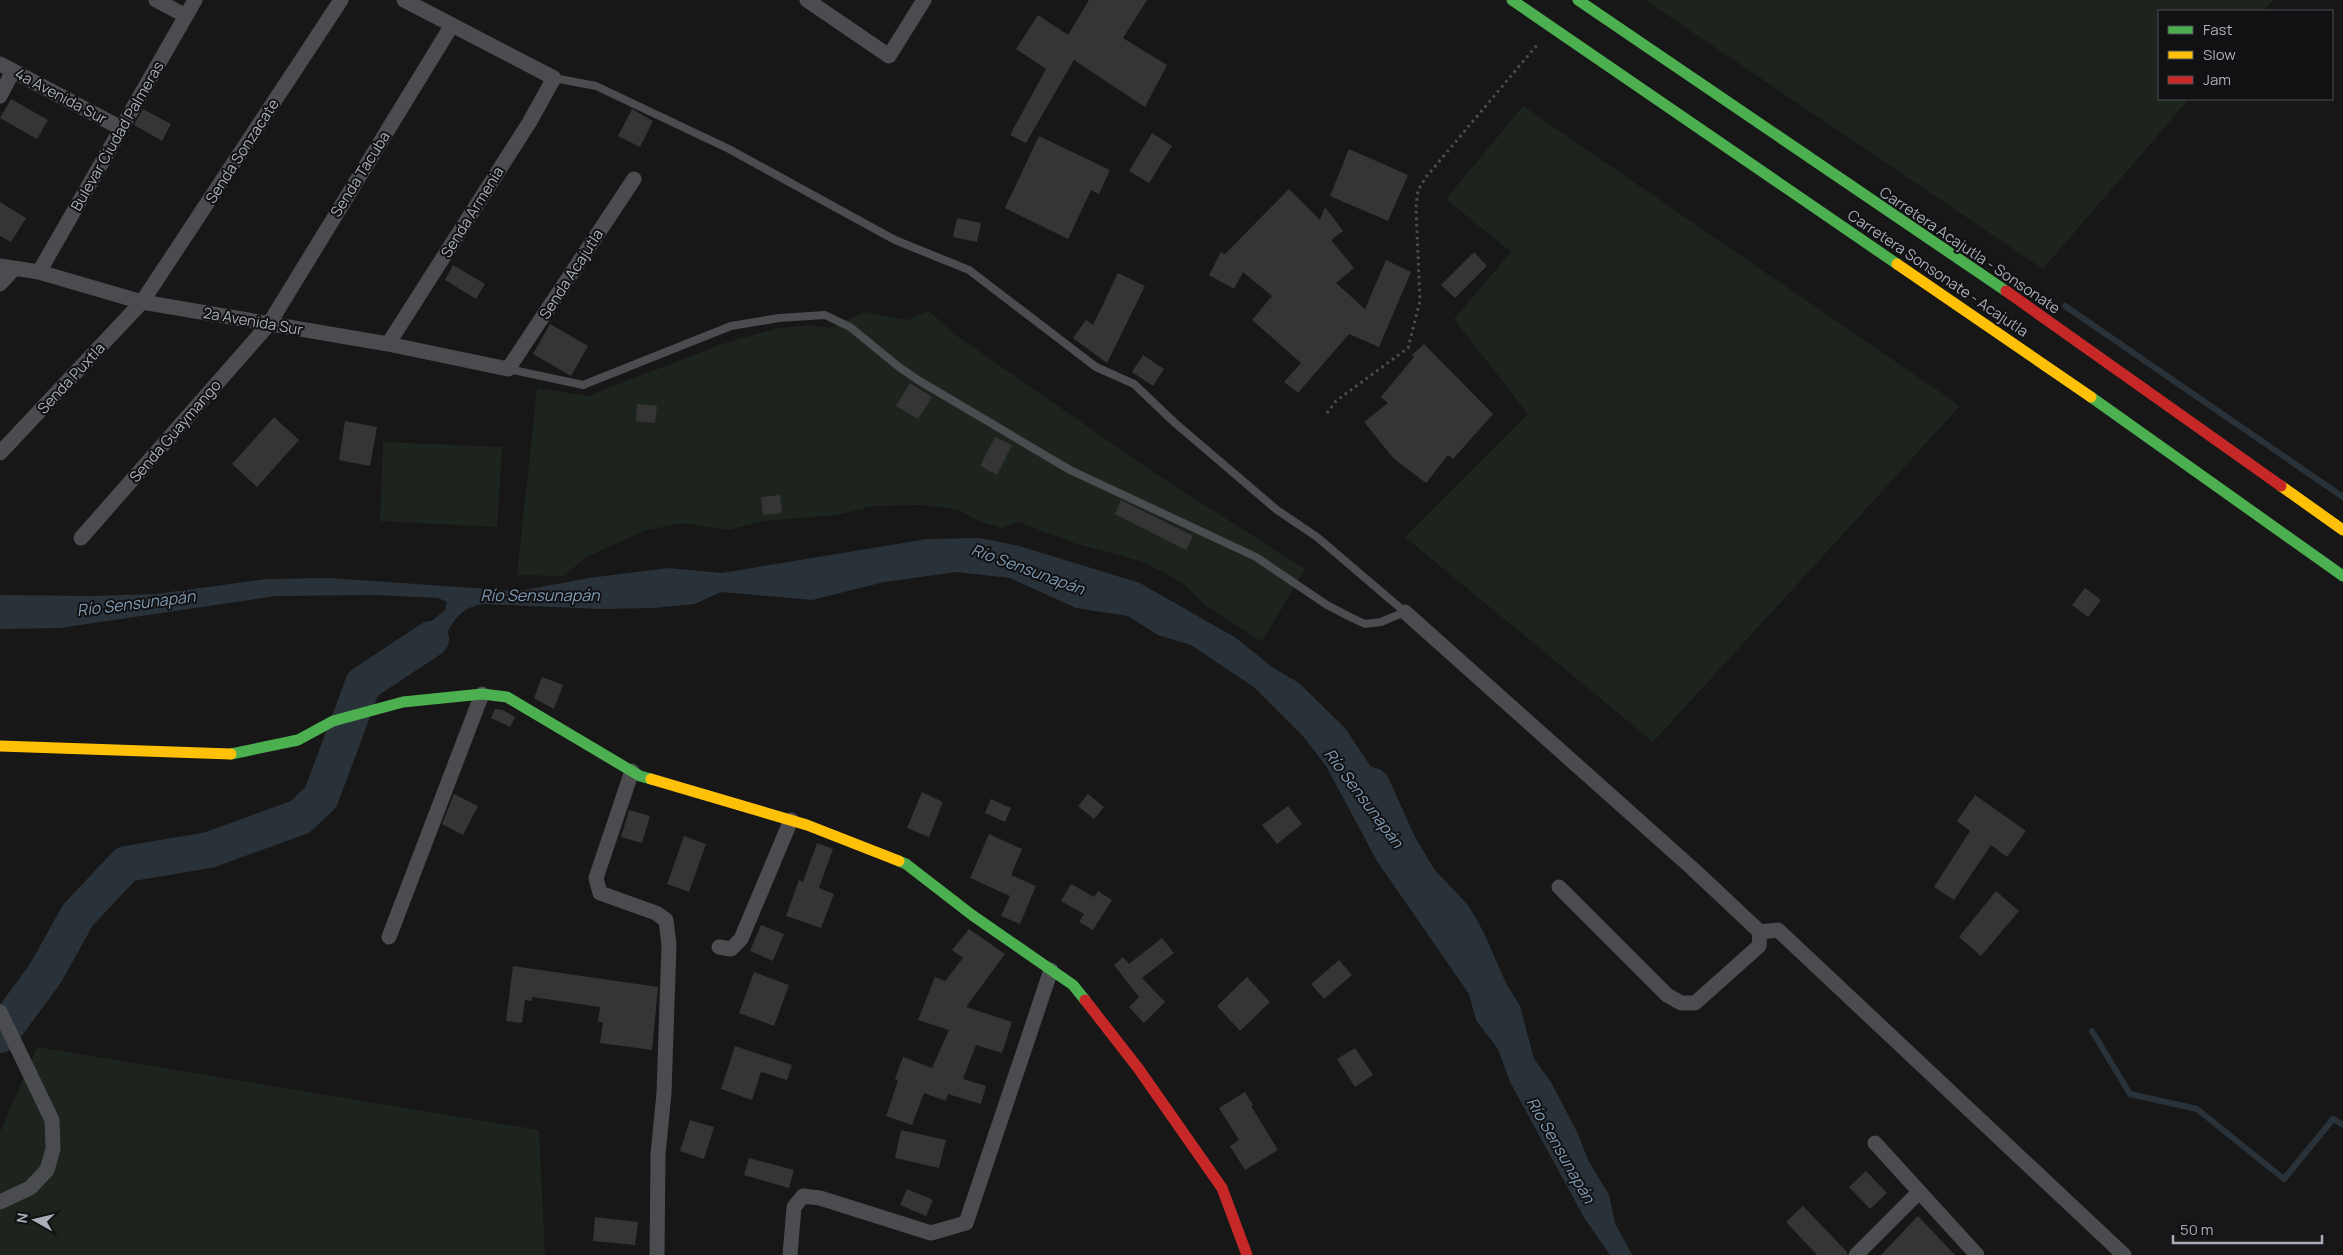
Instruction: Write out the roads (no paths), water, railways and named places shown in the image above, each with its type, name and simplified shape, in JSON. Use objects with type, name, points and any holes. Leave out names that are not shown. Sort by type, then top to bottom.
[{"type":"main road","name":"Carretera Sonsonate - Acajutla","points":[[1512,0],[2008,339],[2343,576]]},
{"type":"main road","name":"Carretera Acajutla - Sonsonate","points":[[1578,0],[2053,325],[2343,530]]},
{"type":"main road","points":[[0,746],[226,755],[298,740],[333,720],[403,702],[482,694],[507,697],[640,776],[791,820],[906,864],[972,915],[1073,985],[1138,1068],[1222,1188],[1247,1255]]},
{"type":"street","points":[[156,0],[186,16]]},
{"type":"street","name":"Bulevar Ciudad Palmeras","points":[[40,272],[195,0]]},
{"type":"street","name":"Senda Sonzacate","points":[[142,302],[342,0]]},
{"type":"street","points":[[404,0],[554,78]]},
{"type":"street","points":[[807,0],[889,56],[924,0]]},
{"type":"street","name":"Senda Tacuba","points":[[268,324],[452,25]]},
{"type":"street","points":[[0,96],[7,68]]},
{"type":"street","name":"4a Avenida Sur","points":[[7,68],[121,128]]},
{"type":"street","name":"Senda Armenia","points":[[388,344],[529,123],[554,78]]},
{"type":"street","name":"Senda Acajutla","points":[[508,370],[634,179]]},
{"type":"street","points":[[0,284],[7,268]]},
{"type":"street","name":"2a Avenida Sur","points":[[7,268],[40,272],[142,302],[388,344],[508,370]]},
{"type":"street","name":"Senda Puxtla","points":[[0,453],[142,302]]},
{"type":"street","name":"Senda Guaymango","points":[[81,538],[268,324]]},
{"type":"street","points":[[1405,612],[1693,869],[1760,932],[1778,930],[2124,1255]]},
{"type":"street","points":[[389,937],[482,694]]},
{"type":"street","points":[[632,771],[596,878],[600,893],[656,913],[666,920],[669,945],[664,1093],[658,1154],[657,1255]]},
{"type":"street","points":[[719,948],[731,949],[741,940],[791,820]]},
{"type":"street","points":[[1559,887],[1668,995],[1682,1002],[1695,1003],[1759,946],[1760,932]]},
{"type":"street","points":[[790,1255],[794,1207],[802,1196],[820,1198],[930,1233],[966,1223],[1051,970]]},
{"type":"street","points":[[0,1012],[52,1120],[53,1149],[47,1170],[30,1188],[0,1202]]},
{"type":"street","points":[[1875,1143],[1977,1255]]},
{"type":"street","points":[[1856,1255],[1920,1192]]},
{"type":"lane","points":[[508,370],[582,385],[731,326],[779,318],[825,315],[850,327],[905,372],[1070,470],[1256,557],[1327,605],[1350,618],[1365,624],[1381,622],[1405,612],[1317,537],[1277,510],[1175,423],[1134,384],[1096,367],[969,270],[894,240],[729,149],[596,86],[554,78]]},
{"type":"water","name":"Río Sensunapán","points":[[980,538],[1019,546],[1140,583],[1236,638],[1272,667],[1299,683],[1345,728],[1371,767],[1380,769],[1387,775],[1414,835],[1434,869],[1468,905],[1483,931],[1506,983],[1520,1006],[1534,1059],[1551,1082],[1578,1134],[1588,1160],[1609,1195],[1615,1223],[1632,1255],[1610,1255],[1585,1219],[1510,1082],[1498,1049],[1476,1020],[1469,994],[1377,861],[1326,766],[1303,736],[1255,688],[1191,645],[1158,635],[1128,616],[1076,608],[1010,578],[957,572],[884,582],[812,600],[721,592],[695,604],[654,608],[601,609],[483,604],[471,607],[462,613],[455,620],[440,645],[425,659],[390,667],[403,655],[425,627],[445,610],[447,602],[438,598],[376,595],[276,596],[60,628],[0,629],[0,595],[91,596],[156,594],[267,579],[329,578],[519,591],[589,578],[669,568],[722,573],[927,539]]},
{"type":"waterway","points":[[2065,306],[2343,497]]},
{"type":"waterway","points":[[0,1035],[45,974],[78,915],[126,864],[209,850],[300,817],[321,797],[363,684],[431,639]]},
{"type":"waterway","points":[[2092,1031],[2130,1094],[2197,1109],[2284,1179],[2333,1119],[2343,1125]]}]
